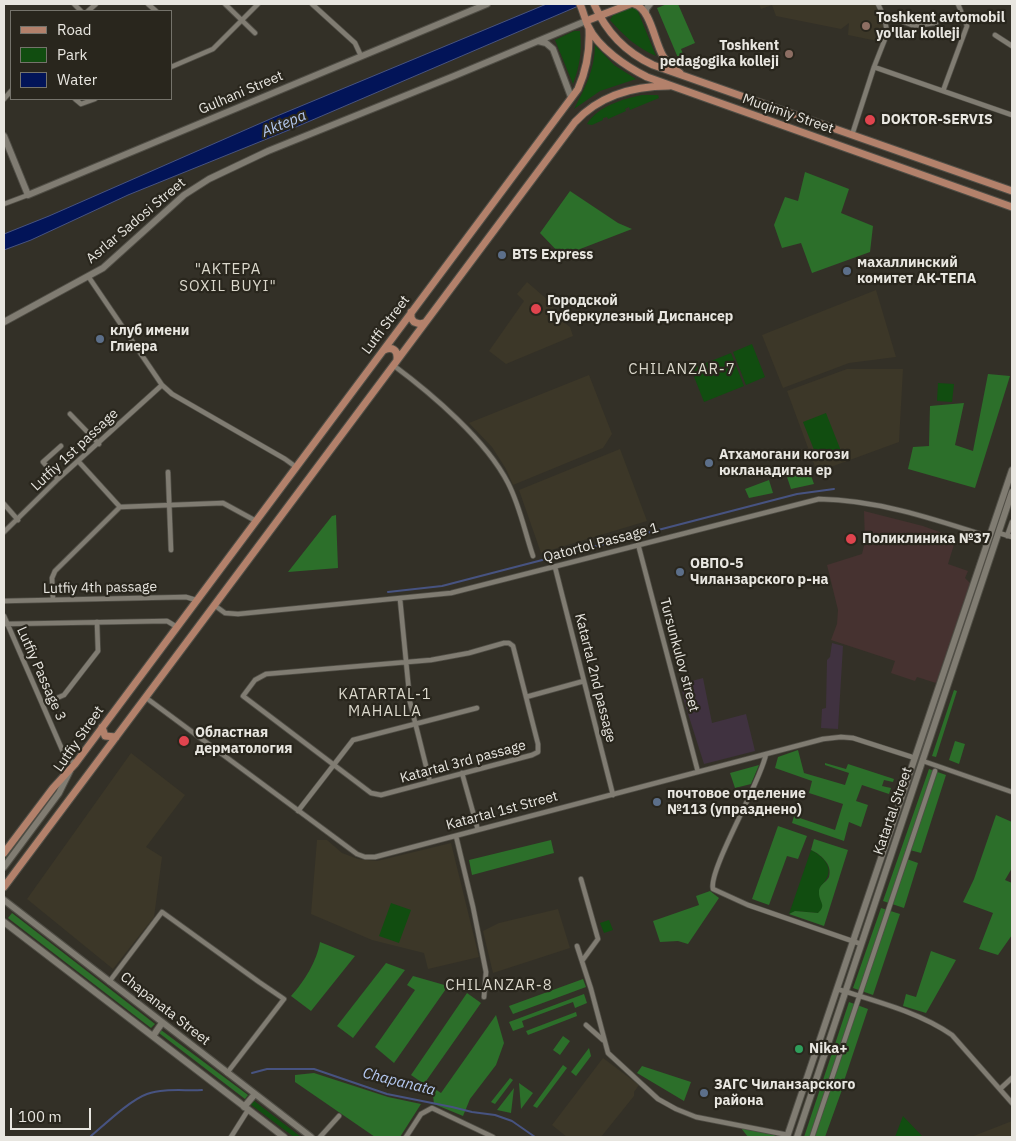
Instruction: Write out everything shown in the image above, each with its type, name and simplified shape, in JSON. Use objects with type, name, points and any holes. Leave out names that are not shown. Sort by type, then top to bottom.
[{"type":"main road","name":"Gulhani Street","points":[[28,195],[487,4]]},
{"type":"main road","name":"Muqimiy Street","points":[[594,4],[599,16],[616,40],[633,54],[653,65],[1012,191]]},
{"type":"main road","points":[[588,24],[599,16],[629,4]]},
{"type":"main road","points":[[634,4],[640,6],[646,14],[664,57],[673,67],[689,79]]},
{"type":"main road","points":[[646,14],[647,7],[650,4]]},
{"type":"main road","name":"Muqimiy Street","points":[[581,6],[588,24],[606,48],[627,66],[647,77],[1012,207]]},
{"type":"main road","name":"Asrlar Sadosi Street","points":[[4,322],[108,264],[184,195],[209,179],[268,151],[536,42],[588,24]]},
{"type":"main road","name":"Lutfi Street","points":[[176,627],[578,88],[586,67],[588,24]]},
{"type":"main road","points":[[536,42],[546,43],[553,49],[571,98]]},
{"type":"main road","points":[[4,887],[558,144],[583,114],[604,99],[642,87],[669,86]]},
{"type":"main road","points":[[4,136],[28,195]]},
{"type":"main road","points":[[856,152],[864,147],[862,139]]},
{"type":"main road","points":[[987,198],[992,184]]},
{"type":"main road","points":[[411,312],[411,318],[414,322],[424,323]]},
{"type":"main road","points":[[383,350],[388,348],[394,349],[395,362]]},
{"type":"main road","name":"Katartal Street","points":[[797,1137],[948,684],[1012,470]]},
{"type":"main road","name":"Katartal Street","points":[[788,1136],[941,681],[994,535],[1012,492]]},
{"type":"main road","name":"Lutfiy Street","points":[[4,867],[59,793],[74,764],[176,627]]},
{"type":"main road","points":[[941,681],[948,684]]},
{"type":"main road","points":[[102,727],[102,732],[105,736],[116,737]]},
{"type":"main road","points":[[915,758],[923,760]]},
{"type":"main road","points":[[4,853],[53,788],[74,764]]},
{"type":"main road","name":"Chapanata Street","points":[[4,900],[311,1137]]},
{"type":"main road","name":"Chapanata Street","points":[[4,922],[284,1137]]},
{"type":"main road","points":[[153,1036],[162,1023]]},
{"type":"main road","points":[[246,1109],[255,1094]]},
{"type":"street","points":[[225,4],[255,33]]},
{"type":"street","points":[[172,67],[211,50],[258,4]]},
{"type":"street","points":[[312,4],[355,43],[361,56]]},
{"type":"street","points":[[852,135],[887,34],[885,19],[878,4]]},
{"type":"street","points":[[943,91],[967,26],[958,4]]},
{"type":"street","points":[[885,19],[902,20],[915,26],[925,23],[936,23]]},
{"type":"street","points":[[995,35],[1012,46]]},
{"type":"street","points":[[874,67],[1012,115]]},
{"type":"street","points":[[76,100],[81,104],[93,100]]},
{"type":"street","name":"Gulhani Street","points":[[4,204],[28,195]]},
{"type":"street","points":[[88,276],[162,384],[172,394],[296,467]]},
{"type":"street","points":[[395,362],[452,415],[498,468],[511,490],[533,556]]},
{"type":"street","name":"Lutfiy 1st passage","points":[[4,532],[58,479],[99,444],[162,384]]},
{"type":"street","points":[[70,414],[99,444]]},
{"type":"street","points":[[58,479],[43,462],[61,446]]},
{"type":"street","points":[[79,462],[120,507]]},
{"type":"street","points":[[168,472],[172,550]]},
{"type":"street","name":"Qatortol Passage 1","points":[[214,605],[225,613],[238,614],[451,593],[818,499],[880,505],[994,535],[1010,536]]},
{"type":"street","points":[[53,600],[52,574],[120,507],[224,503],[256,521]]},
{"type":"street","points":[[4,504],[18,520]]},
{"type":"street","points":[[1010,536],[1012,522]]},
{"type":"street","name":"Tursunkulov street","points":[[638,544],[698,772]]},
{"type":"street","name":"Katartal 2nd passage","points":[[555,566],[613,794]]},
{"type":"street","name":"Lutfiy 4th passage","points":[[4,601],[186,597],[196,600]]},
{"type":"street","points":[[400,599],[410,702],[430,782]]},
{"type":"street","name":"Lutfiy Passage 3","points":[[4,616],[5,624],[43,704],[64,754],[74,764]]},
{"type":"street","points":[[5,624],[167,621],[176,627]]},
{"type":"street","points":[[43,704],[64,695],[98,652],[97,622]]},
{"type":"street","name":"Katartal 3rd passage","points":[[509,643],[513,646],[526,697],[538,744],[538,753],[378,795],[368,791],[243,696],[258,677],[266,674],[450,657],[509,643]]},
{"type":"street","points":[[526,697],[584,682]]},
{"type":"street","name":"Katartal 1st Street","points":[[145,697],[357,854],[365,857],[375,857],[820,740],[844,737],[915,758]]},
{"type":"street","points":[[298,811],[353,740],[477,708]]},
{"type":"street","points":[[766,754],[722,856],[713,882],[713,889],[748,905],[861,944]]},
{"type":"street","points":[[923,760],[1012,792]]},
{"type":"street","points":[[812,1137],[935,771]]},
{"type":"street","points":[[462,773],[478,830]]},
{"type":"street","points":[[456,836],[486,972],[484,996]]},
{"type":"street","points":[[581,879],[598,939],[582,961]]},
{"type":"street","points":[[109,982],[162,912],[284,999],[227,1073]]},
{"type":"street","points":[[577,946],[591,989],[606,1050],[658,1099],[696,1117],[788,1136]]},
{"type":"street","points":[[837,990],[927,1021],[946,1030],[952,1034],[1012,1103]]},
{"type":"street","points":[[586,1025],[603,1040]]},
{"type":"street","points":[[1000,1089],[1012,1078]]},
{"type":"street","points":[[406,1137],[420,1114],[432,1108],[492,1137]]},
{"type":"street","points":[[231,1137],[246,1109]]},
{"type":"street","points":[[320,1137],[339,1116]]},
{"type":"shaded area","name":"Toshkent avtomobil yo'llar kolleji","points":[[759,4],[875,4],[886,30],[882,42],[848,35],[849,23],[841,29],[776,16],[772,5],[761,9]]},
{"type":"shaded area","points":[[527,282],[549,301],[561,320],[570,327],[573,336],[506,364],[489,351],[524,301],[517,294]]},
{"type":"shaded area","points":[[876,290],[896,357],[849,363],[783,388],[762,335]]},
{"type":"shaded area","points":[[847,369],[903,369],[899,442],[817,472],[787,391]]},
{"type":"shaded area","points":[[589,375],[612,434],[603,448],[513,485],[506,469],[492,447],[469,423]]},
{"type":"shaded area","points":[[620,449],[647,521],[541,553],[519,490]]},
{"type":"shaded area","points":[[864,511],[923,526],[956,538],[948,564],[968,571],[965,578],[970,583],[936,683],[917,677],[915,681],[891,673],[895,661],[831,640],[837,624],[838,610],[827,565],[862,554],[865,542]]},
{"type":"shaded area","points":[[832,643],[843,646],[838,729],[821,728],[822,709],[826,708],[827,660],[830,657]]},
{"type":"shaded area","points":[[703,678],[712,723],[746,714],[755,751],[704,764],[684,701],[681,684]]},
{"type":"shaded area","points":[[131,753],[185,795],[146,847],[162,857],[154,917],[113,969],[27,899]]},
{"type":"shaded area","points":[[317,840],[327,840],[342,853],[358,859],[377,861],[451,843],[479,957],[428,969],[424,953],[372,940],[311,914]]},
{"type":"shaded area","points":[[558,909],[570,948],[493,973],[483,931],[499,923]]},
{"type":"shaded area","points":[[603,1058],[639,1085],[634,1092],[634,1096],[601,1137],[567,1137],[552,1125]]},
{"type":"shaded area","points":[[1012,1121],[1012,1137],[971,1137]]},
{"type":"green space","points":[[667,4],[678,4],[695,43],[681,49],[686,62],[681,65],[657,8]]},
{"type":"green space","points":[[631,7],[637,9],[656,56],[631,41],[610,20],[613,15]]},
{"type":"green space","points":[[574,31],[580,31],[581,45],[579,64],[573,84],[555,40]]},
{"type":"green space","points":[[595,45],[614,65],[636,79],[600,91],[574,109],[591,70]]},
{"type":"green space","points":[[642,95],[658,95],[659,98],[630,110],[629,107],[625,109],[626,111],[608,119],[607,117],[603,118],[603,120],[592,125],[587,124],[598,112],[611,104]]},
{"type":"green space","points":[[805,172],[849,189],[841,213],[873,226],[870,252],[812,273],[801,243],[782,248],[774,225],[785,197],[798,201]]},
{"type":"green space","points":[[570,191],[618,223],[632,229],[562,256],[540,233]]},
{"type":"green space","points":[[752,344],[765,377],[746,385],[733,352]]},
{"type":"green space","points":[[731,353],[744,386],[704,402],[691,369]]},
{"type":"green space","points":[[988,374],[1010,376],[975,488],[908,469],[913,447],[929,446],[930,406],[964,403],[955,445],[973,451]]},
{"type":"green space","points":[[938,383],[954,384],[952,402],[937,401]]},
{"type":"green space","points":[[826,413],[841,451],[818,460],[803,422]]},
{"type":"green space","points":[[808,467],[814,484],[791,489],[786,474]]},
{"type":"green space","points":[[769,480],[773,493],[749,498],[745,489]]},
{"type":"green space","points":[[336,515],[338,568],[288,572],[332,516]]},
{"type":"green space","points":[[954,690],[957,691],[936,757],[932,756]]},
{"type":"green space","points":[[955,741],[965,744],[959,764],[949,760]]},
{"type":"green space","points":[[798,750],[804,773],[845,785],[849,773],[825,765],[825,763],[846,769],[848,764],[894,779],[893,782],[884,780],[882,786],[891,788],[889,794],[862,785],[856,801],[868,805],[861,827],[849,822],[844,841],[792,823],[794,816],[835,830],[843,804],[809,793],[812,781],[775,768],[778,757]]},
{"type":"green space","points":[[759,765],[751,784],[735,788],[730,773]]},
{"type":"green space","points":[[929,769],[946,775],[921,853],[906,849],[904,858],[918,863],[904,908],[883,901]]},
{"type":"green space","points":[[58,788],[56,793],[4,863],[4,860]]},
{"type":"green space","points":[[996,815],[1012,822],[1012,868],[1005,880],[1012,883],[1012,935],[998,955],[979,949],[993,913],[963,902],[974,879]]},
{"type":"green space","points":[[778,826],[807,836],[798,859],[787,856],[769,905],[752,899]]},
{"type":"green space","points":[[814,839],[848,850],[824,926],[789,914],[795,911],[818,913],[822,908],[819,890],[828,879],[830,872],[825,860],[811,850]]},
{"type":"green space","points":[[551,840],[554,853],[472,875],[469,860]]},
{"type":"green space","points":[[811,850],[822,857],[829,871],[828,876],[820,887],[822,910],[818,913],[795,911],[789,914]]},
{"type":"green space","points":[[710,891],[719,898],[688,944],[678,941],[660,942],[653,921],[699,905],[696,896]]},
{"type":"green space","points":[[391,903],[411,910],[399,943],[379,936]]},
{"type":"green space","points":[[881,908],[900,914],[873,995],[853,988]]},
{"type":"green space","points":[[12,913],[155,1024],[151,1028],[8,918]]},
{"type":"green space","points":[[609,920],[613,930],[604,933],[600,923]]},
{"type":"green space","points":[[320,942],[355,956],[311,1011],[291,996],[309,971]]},
{"type":"green space","points":[[931,951],[956,960],[926,1013],[903,1006],[906,994],[916,997]]},
{"type":"green space","points":[[386,963],[405,970],[353,1038],[337,1026]]},
{"type":"green space","points":[[413,976],[448,986],[394,1063],[375,1047],[415,990],[407,985]]},
{"type":"green space","points":[[583,979],[586,987],[513,1014],[509,1006]]},
{"type":"green space","points":[[467,993],[481,1003],[424,1084],[411,1075]]},
{"type":"green space","points":[[584,994],[587,1003],[575,1008],[573,1002],[522,1021],[524,1027],[513,1031],[509,1022]]},
{"type":"green space","points":[[849,1002],[868,1009],[843,1087],[825,1137],[804,1137]]},
{"type":"green space","points":[[576,1012],[577,1016],[528,1035],[526,1031]]},
{"type":"green space","points":[[496,1015],[504,1043],[496,1065],[470,1099],[463,1116],[434,1104],[432,1087],[441,1093]]},
{"type":"green space","points":[[161,1030],[248,1095],[245,1099],[159,1033]]},
{"type":"green space","points":[[563,1036],[570,1041],[560,1055],[553,1050]]},
{"type":"green space","points":[[589,1048],[591,1056],[576,1076],[571,1072]]},
{"type":"green space","points":[[563,1065],[567,1068],[537,1108],[533,1106]]},
{"type":"green space","points":[[642,1066],[691,1082],[684,1101],[637,1073]]},
{"type":"green space","points":[[314,1073],[388,1097],[421,1104],[400,1137],[375,1137],[295,1082],[295,1075]]},
{"type":"green space","points":[[510,1078],[513,1080],[495,1104],[491,1102]]},
{"type":"green space","points":[[519,1083],[533,1093],[521,1109]]},
{"type":"green space","points":[[514,1088],[511,1113],[497,1110]]},
{"type":"green space","points":[[253,1100],[301,1137],[294,1137],[250,1104]]},
{"type":"green space","points":[[903,1116],[923,1137],[895,1137]]},
{"type":"green space","points":[[741,1128],[775,1135],[774,1137],[748,1137]]},
{"type":"water","name":"Aktepa","points":[[547,4],[583,4],[289,130],[128,195],[31,240],[4,250],[4,234],[277,116]]},
{"type":"waterway","points":[[388,592],[442,586],[797,494],[834,489]]},
{"type":"waterway","name":"Chapanata","points":[[252,1073],[267,1069],[314,1069],[387,1094],[495,1115],[512,1121],[535,1137]]},
{"type":"waterway","name":"Chapanata","points":[[90,1137],[125,1107],[147,1094],[167,1090],[202,1090]]},
{"type":"place","name":"Toshkent avtomobil yo'llar kolleji","points":[[866,26]]},
{"type":"place","name":"Toshkent pedagogika kolleji","points":[[789,54]]},
{"type":"place","name":"DOKTOR-SERVIS","points":[[870,120]]},
{"type":"place","name":"BTS Express","points":[[502,255]]},
{"type":"place","name":"махаллинский комитет АК-ТЕПА","points":[[847,271]]},
{"type":"place","name":"Городской Туберкулезный Диспансер","points":[[536,309]]},
{"type":"place","name":"клуб имени Глиера","points":[[100,339]]},
{"type":"place","name":"Атхамогани когози юкланадиган ер","points":[[709,463]]},
{"type":"place","name":"Поликлиника №37","points":[[851,539]]},
{"type":"place","name":"ОВПО-5 Чиланзарского р-на","points":[[680,572]]},
{"type":"place","name":"Областная дерматология","points":[[184,741]]},
{"type":"place","name":"почтовое отделение №113 (упразднено)","points":[[657,802]]},
{"type":"place","name":"Nika+","points":[[799,1049]]},
{"type":"place","name":"ЗАГС Чиланзарского района","points":[[704,1093]]},
{"type":"district","name":"\"AKTEPA SOXIL BUYI\"","points":[[228,278]]},
{"type":"district","name":"CHILANZAR-7","points":[[682,370]]},
{"type":"district","name":"KATARTAL-1 MAHALLA","points":[[385,704]]},
{"type":"district","name":"CHILANZAR-8","points":[[499,986]]}]
